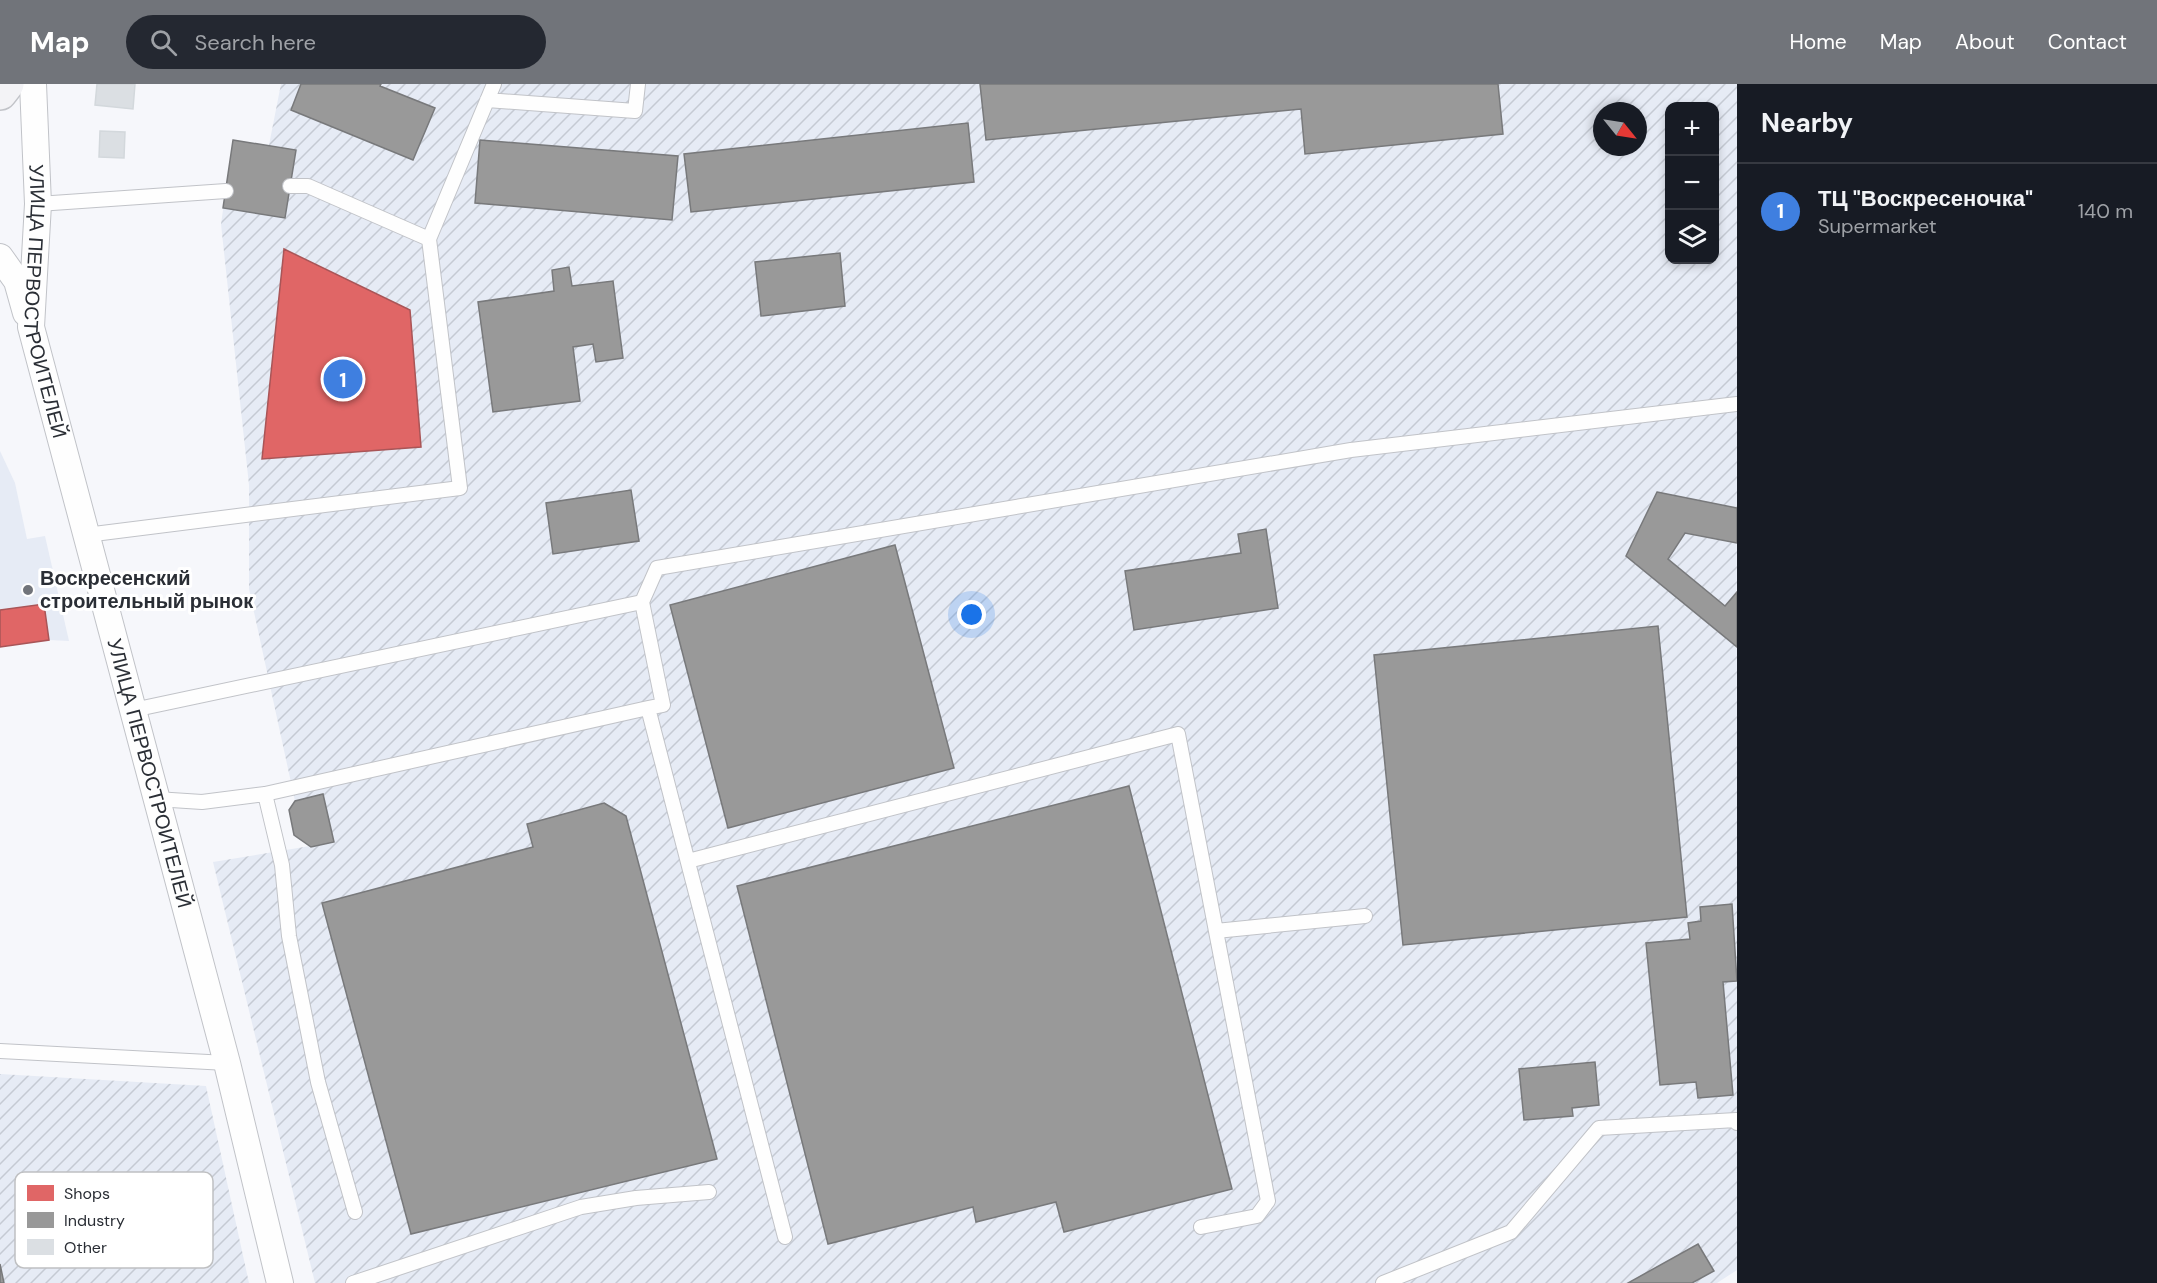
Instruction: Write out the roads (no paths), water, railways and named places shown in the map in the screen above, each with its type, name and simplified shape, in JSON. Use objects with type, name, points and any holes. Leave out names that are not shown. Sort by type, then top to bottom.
[{"type":"street","points":[[0,93],[8,84]]},
{"type":"street","name":"УЛИЦА ПЕРВОСТРОИТЕЛЕЙ","points":[[33,84],[38,204],[31,327],[226,1063],[280,1283]]},
{"type":"street","points":[[0,257],[17,281],[31,327]]},
{"type":"lane","points":[[86,535],[460,488],[429,239],[494,84]]},
{"type":"lane","points":[[487,100],[635,111],[638,84]]},
{"type":"lane","points":[[290,186],[308,186],[429,239]]},
{"type":"lane","points":[[38,204],[226,191]]},
{"type":"lane","points":[[156,799],[202,802],[264,794],[663,705],[642,602],[657,568],[1351,450],[1737,404]]},
{"type":"lane","points":[[133,710],[642,602]]},
{"type":"lane","points":[[648,708],[785,1237]]},
{"type":"lane","points":[[688,861],[1178,734],[1268,1201],[1257,1216],[1201,1227]]},
{"type":"lane","points":[[264,794],[282,865],[289,936],[318,1082],[355,1212]]},
{"type":"lane","points":[[1216,931],[1365,916]]},
{"type":"lane","points":[[0,1051],[226,1063]]},
{"type":"lane","points":[[1383,1283],[1511,1232],[1599,1128],[1737,1121]]},
{"type":"lane","points":[[353,1283],[581,1207],[636,1198],[709,1192]]},
{"type":"place","name":"ТЦ \"Воскресеночка\"","points":[[343,379]]},
{"type":"place","name":"Воскресенский строительный рынок","points":[[28,590]]}]
